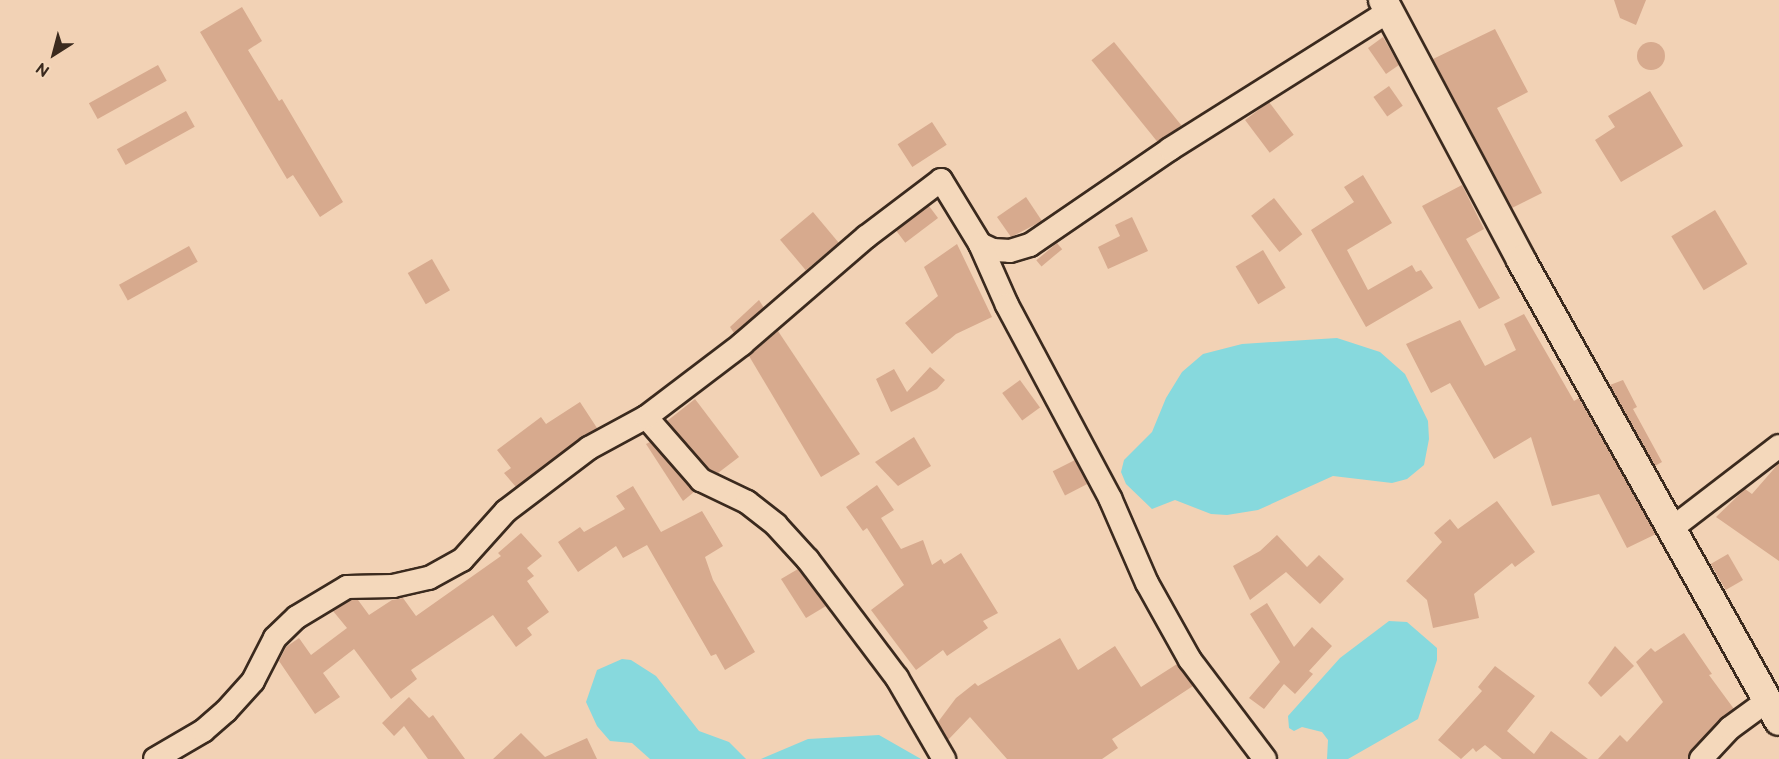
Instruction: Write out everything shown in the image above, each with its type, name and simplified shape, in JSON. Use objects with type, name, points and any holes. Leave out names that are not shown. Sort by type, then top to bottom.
[{"type":"street","points":[[980,244],[993,250],[1010,251],[1030,245],[1386,6],[1521,260],[1773,711],[1730,728],[1701,759]]},
{"type":"street","points":[[162,758],[203,731],[226,711],[253,681],[275,638],[297,617],[348,587],[393,586],[429,578],[462,560],[506,511],[589,448],[646,417],[742,344],[866,237],[941,180],[980,244],[1007,305],[1110,498],[1147,583],[1190,660],[1265,759]]},
{"type":"street","points":[[646,417],[701,480],[747,502],[776,525],[808,560],[897,678],[944,759]]},
{"type":"street","points":[[1671,529],[1779,446]]},
{"type":"water","points":[[1337,338],[1380,352],[1405,374],[1428,421],[1429,439],[1424,465],[1407,479],[1392,483],[1333,476],[1258,510],[1227,515],[1211,514],[1175,500],[1152,509],[1126,484],[1121,472],[1124,460],[1152,432],[1166,398],[1182,372],[1203,354],[1242,344]]},
{"type":"water","points":[[1389,621],[1407,622],[1437,648],[1437,660],[1418,719],[1348,759],[1327,759],[1328,740],[1322,732],[1302,727],[1294,731],[1289,728],[1288,716],[1340,658]]},
{"type":"water","points":[[622,659],[631,660],[656,676],[699,731],[729,742],[746,759],[650,759],[632,743],[610,741],[597,726],[586,702],[597,670]]},
{"type":"water","points":[[879,735],[921,759],[761,759],[808,739]]},
{"type":"building","points":[[1614,0],[1646,0],[1636,25],[1620,18]]},
{"type":"building","points":[[242,7],[262,41],[248,50],[279,101],[282,99],[343,202],[320,217],[293,175],[287,179],[200,32]]},
{"type":"building","points":[[1495,29],[1528,92],[1497,108],[1542,193],[1512,208],[1433,59]]},
{"type":"building","points":[[1383,37],[1399,65],[1386,74],[1368,48]]},
{"type":"building","points":[[1114,42],[1181,125],[1159,143],[1091,60]]},
{"type":"building","points":[[1651,42],[1661,46],[1665,56],[1661,66],[1651,70],[1641,66],[1637,56],[1641,46]]},
{"type":"building","points":[[158,65],[167,81],[98,119],[89,103]]},
{"type":"building","points":[[1389,86],[1403,106],[1387,117],[1373,97]]},
{"type":"building","points":[[1650,91],[1683,146],[1621,182],[1595,140],[1615,127],[1608,116]]},
{"type":"building","points":[[1269,102],[1294,135],[1270,153],[1245,120]]},
{"type":"building","points":[[186,111],[195,127],[126,165],[117,149]]},
{"type":"building","points":[[932,122],[947,145],[912,167],[898,144]]},
{"type":"building","points":[[1363,175],[1392,223],[1347,250],[1368,290],[1412,265],[1416,272],[1421,270],[1433,288],[1366,327],[1311,230],[1354,202],[1344,187]]},
{"type":"building","points":[[1462,185],[1484,229],[1466,239],[1500,298],[1479,309],[1422,206]]},
{"type":"building","points":[[1026,197],[1042,221],[1011,237],[997,217]]},
{"type":"building","points":[[1274,198],[1302,234],[1279,252],[1251,216]]},
{"type":"building","points":[[929,206],[938,218],[905,243],[896,231]]},
{"type":"building","points":[[1715,210],[1747,264],[1704,290],[1671,236]]},
{"type":"building","points":[[813,212],[839,243],[806,270],[780,240]]},
{"type":"building","points":[[1132,217],[1148,251],[1108,269],[1098,247],[1120,236],[1115,225]]},
{"type":"building","points":[[1057,243],[1062,249],[1041,266],[1036,260]]},
{"type":"building","points":[[957,244],[992,317],[956,334],[932,354],[905,323],[938,296],[924,267]]},
{"type":"building","points":[[189,246],[198,262],[128,301],[119,285]]},
{"type":"building","points":[[1263,250],[1286,288],[1258,304],[1236,266]]},
{"type":"building","points":[[432,259],[450,290],[426,304],[408,273]]},
{"type":"building","points":[[759,300],[764,308],[734,333],[730,327]]},
{"type":"building","points":[[1524,314],[1574,401],[1579,398],[1656,534],[1627,548],[1599,494],[1552,506],[1531,437],[1494,459],[1450,383],[1431,393],[1406,344],[1460,320],[1485,366],[1516,350],[1504,324]]},
{"type":"building","points":[[778,331],[860,454],[821,477],[749,356]]},
{"type":"building","points":[[930,367],[945,380],[937,389],[891,412],[876,379],[894,369],[907,392]]},
{"type":"building","points":[[1020,380],[1040,408],[1022,420],[1002,393]]},
{"type":"building","points":[[1623,380],[1637,407],[1633,409],[1662,462],[1655,466],[1610,385]]},
{"type":"building","points":[[695,399],[739,457],[718,473],[709,469],[667,421]]},
{"type":"building","points":[[580,402],[597,428],[516,487],[504,473],[511,468],[497,450],[541,417],[546,424]]},
{"type":"building","points":[[914,437],[931,466],[898,486],[875,462]]},
{"type":"building","points":[[650,442],[694,492],[683,501],[646,444]]},
{"type":"building","points":[[1075,460],[1087,484],[1065,495],[1053,471]]},
{"type":"building","points":[[1779,463],[1779,561],[1716,517],[1745,489],[1752,494]]},
{"type":"building","points":[[877,485],[894,510],[881,518],[901,549],[923,540],[932,565],[941,559],[944,564],[961,553],[998,613],[983,621],[988,628],[947,656],[943,650],[916,670],[871,610],[904,585],[867,528],[863,531],[846,507]]},
{"type":"building","points":[[633,486],[661,532],[702,511],[723,546],[705,557],[713,580],[755,652],[725,670],[716,654],[711,656],[647,545],[623,558],[616,546],[578,572],[558,542],[580,527],[584,532],[625,509],[616,496]]},
{"type":"building","points":[[1497,501],[1535,552],[1515,567],[1512,563],[1474,594],[1479,618],[1433,628],[1427,600],[1406,581],[1442,542],[1434,533],[1450,519],[1458,529]]},
{"type":"building","points":[[521,533],[542,556],[527,568],[534,576],[527,581],[549,612],[527,628],[532,635],[516,647],[493,615],[411,670],[417,679],[391,699],[354,649],[323,673],[340,697],[315,714],[279,661],[286,647],[299,638],[311,655],[347,628],[333,611],[351,600],[358,600],[369,615],[392,600],[403,598],[416,616],[501,556],[498,553]]},
{"type":"building","points":[[1277,535],[1307,567],[1319,555],[1344,579],[1320,604],[1286,572],[1250,600],[1233,566],[1260,551]]},
{"type":"building","points":[[1728,554],[1743,580],[1726,590],[1711,564]]},
{"type":"building","points":[[798,569],[826,606],[806,618],[781,579]]},
{"type":"building","points":[[1267,603],[1294,647],[1312,627],[1332,646],[1309,671],[1313,674],[1295,694],[1284,684],[1264,709],[1249,698],[1280,662],[1250,614]]},
{"type":"building","points":[[1684,633],[1712,674],[1709,675],[1734,709],[1691,750],[1688,759],[1598,759],[1620,735],[1627,742],[1663,702],[1636,662],[1651,648],[1655,652]]},
{"type":"building","points":[[1060,638],[1078,670],[1115,646],[1141,687],[1177,664],[1193,686],[1112,739],[1118,748],[1102,759],[1007,759],[970,717],[948,740],[938,722],[956,698],[975,683],[978,686]]},
{"type":"building","points":[[1615,646],[1634,666],[1601,697],[1588,683]]},
{"type":"building","points":[[1495,666],[1535,696],[1507,731],[1534,754],[1551,731],[1588,759],[1502,759],[1485,745],[1476,752],[1473,748],[1461,759],[1438,740],[1482,691],[1478,687]]},
{"type":"building","points":[[409,697],[429,718],[433,715],[465,759],[428,759],[404,726],[394,736],[382,723]]},
{"type":"building","points":[[521,733],[545,757],[587,738],[597,759],[493,759]]}]
